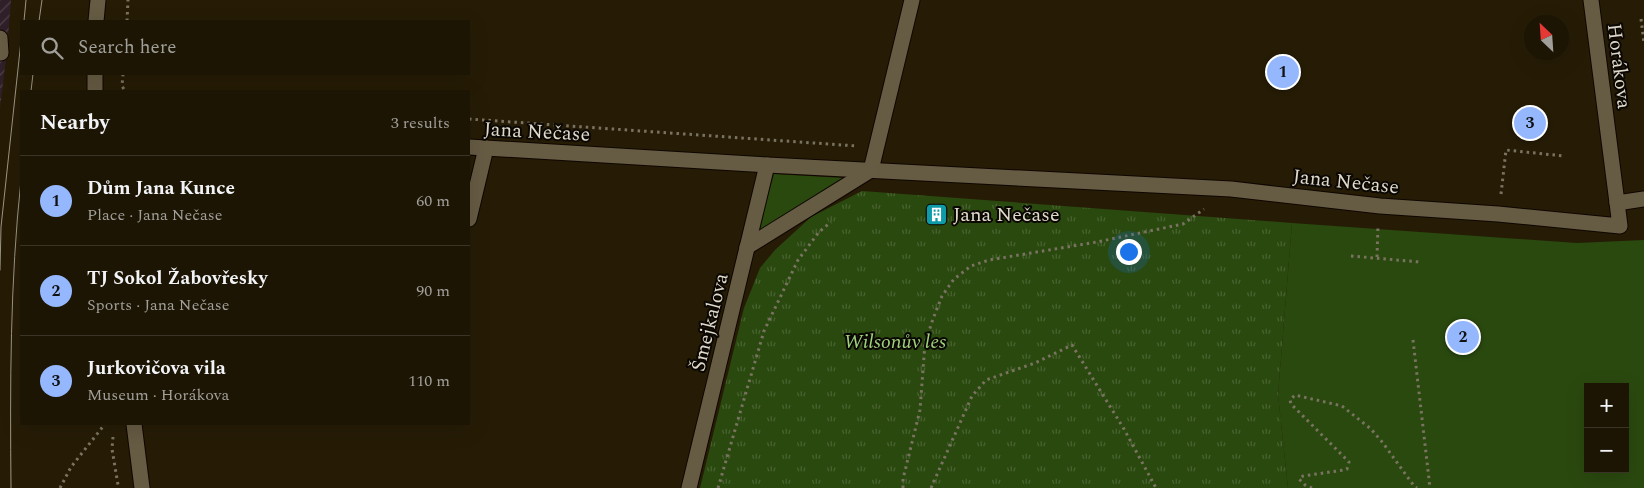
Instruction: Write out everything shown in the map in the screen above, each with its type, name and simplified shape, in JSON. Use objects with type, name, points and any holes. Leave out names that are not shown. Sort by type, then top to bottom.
[{"type":"street","points":[[96,20],[98,0]]},
{"type":"street","points":[[747,248],[871,170],[912,0]]},
{"type":"street","name":"Horákova","points":[[1591,0],[1620,226]]},
{"type":"street","points":[[0,38],[1,53]]},
{"type":"street","points":[[95,75],[95,90]]},
{"type":"street","name":"Jana Nečase","points":[[470,147],[767,165],[1231,188],[1380,206],[1498,214],[1620,226]]},
{"type":"street","points":[[470,215],[486,148]]},
{"type":"street","name":"Šmejkalova","points":[[689,488],[767,165]]},
{"type":"street","points":[[1617,202],[1644,199]]},
{"type":"street","points":[[134,425],[142,488]]},
{"type":"path","points":[[127,20],[128,0]]},
{"type":"path","points":[[1641,19],[1644,43]]},
{"type":"path","points":[[123,75],[124,90]]},
{"type":"path","points":[[470,119],[862,146]]},
{"type":"path","points":[[1498,214],[1506,150],[1564,156]]},
{"type":"path","points":[[903,488],[903,479],[920,410],[925,343],[932,318],[942,296],[954,278],[971,266],[989,260],[1097,242],[1183,224],[1231,188]]},
{"type":"path","points":[[718,488],[764,331],[798,260],[819,232],[833,220]]},
{"type":"path","points":[[1377,257],[1378,228]]},
{"type":"path","points":[[1351,256],[1420,262]]},
{"type":"path","points":[[1413,340],[1430,488]]},
{"type":"path","points":[[931,488],[972,396],[986,380],[1035,363],[1072,345],[1124,429],[1156,488]]},
{"type":"path","points":[[1312,488],[1305,485],[1299,479],[1303,476],[1344,470],[1349,462],[1291,404],[1290,400],[1294,395],[1342,406],[1371,429],[1417,488]]},
{"type":"path","points":[[60,488],[71,467],[104,425]]},
{"type":"path","points":[[113,432],[112,449],[119,488]]},
{"type":"shaded area","points":[[0,0],[11,0],[0,108]]},
{"type":"green space","points":[[774,174],[844,178],[757,235]]},
{"type":"green space","name":"Wilsonův les","points":[[862,191],[1292,223],[1278,395],[1288,488],[700,488],[744,308],[760,268],[775,250],[811,217]]},
{"type":"green space","points":[[1292,223],[1577,243],[1644,240],[1644,488],[1288,488],[1278,395]]},
{"type":"tram line","points":[[24,20],[26,0]]},
{"type":"tram line","points":[[39,20],[42,0]]},
{"type":"tram line","points":[[0,270],[1,227],[20,50]]},
{"type":"tram line","points":[[31,90],[33,75]]},
{"type":"tram line","points":[[11,488],[13,295],[20,190]]},
{"type":"place","name":"Dům Jana Kunce","points":[[1283,72]]},
{"type":"place","name":"Jurkovičova vila","points":[[1530,123]]},
{"type":"place","name":"Jana Nečase","points":[[937,214]]},
{"type":"place","name":"TJ Sokol Žabovřesky","points":[[1463,337]]}]
